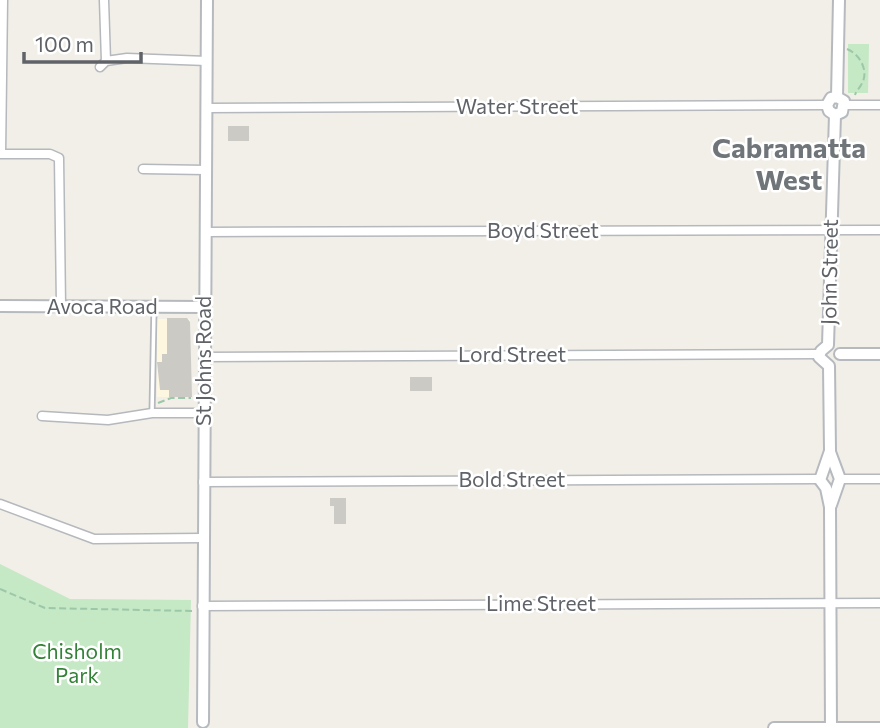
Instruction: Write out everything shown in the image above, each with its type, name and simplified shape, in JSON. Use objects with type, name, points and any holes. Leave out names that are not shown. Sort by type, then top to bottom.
[{"type":"street","points":[[3,0],[1,154],[50,154],[59,158],[61,306]]},
{"type":"street","points":[[104,0],[103,64],[127,58],[207,61]]},
{"type":"street","name":"St Johns Road","points":[[203,726],[197,608],[203,482],[207,0]]},
{"type":"street","points":[[839,0],[841,101],[842,112],[835,115],[829,111],[827,105],[831,98],[841,101],[880,105]]},
{"type":"street","name":"Water Street","points":[[206,108],[827,105]]},
{"type":"street","name":"John Street","points":[[828,345],[835,115]]},
{"type":"street","points":[[143,169],[206,170]]},
{"type":"street","name":"Boyd Street","points":[[205,232],[880,230]]},
{"type":"street","name":"Avoca Road","points":[[0,306],[204,307]]},
{"type":"street","points":[[828,345],[835,346],[840,354],[836,364],[829,366],[822,363],[819,354],[828,345]]},
{"type":"street","name":"Lord Street","points":[[204,357],[819,354]]},
{"type":"street","points":[[840,354],[880,354]]},
{"type":"street","points":[[829,366],[831,728]]},
{"type":"street","points":[[42,416],[107,420],[153,409],[204,413]]},
{"type":"street","name":"Bold Street","points":[[203,482],[880,479]]},
{"type":"street","points":[[0,504],[94,539],[202,538]]},
{"type":"street","name":"Lime Street","points":[[197,608],[880,603]]},
{"type":"street","points":[[774,728],[880,728]]},
{"type":"lane","points":[[153,409],[154,307]]},
{"type":"path","points":[[847,49],[855,52],[864,69],[863,82],[855,95]]},
{"type":"path","points":[[153,409],[172,398],[191,398]]},
{"type":"path","points":[[0,589],[45,608],[197,608]]},
{"type":"shaded area","points":[[157,319],[190,319],[189,397],[157,397]]},
{"type":"green space","points":[[848,44],[869,44],[868,93],[848,93]]},
{"type":"green space","name":"Chisholm Park","points":[[0,564],[70,599],[191,600],[188,728],[0,728]]},
{"type":"building","points":[[228,126],[249,126],[249,141],[228,141]]},
{"type":"building","points":[[167,318],[187,318],[190,322],[192,397],[169,397],[169,390],[160,390],[157,362],[162,362],[162,354],[167,354]]},
{"type":"building","points":[[410,377],[432,377],[432,391],[410,391]]},
{"type":"building","points":[[330,498],[346,498],[346,524],[334,524],[334,506],[330,506]]},
{"type":"district","name":"Cabramatta West","points":[[789,164]]}]
